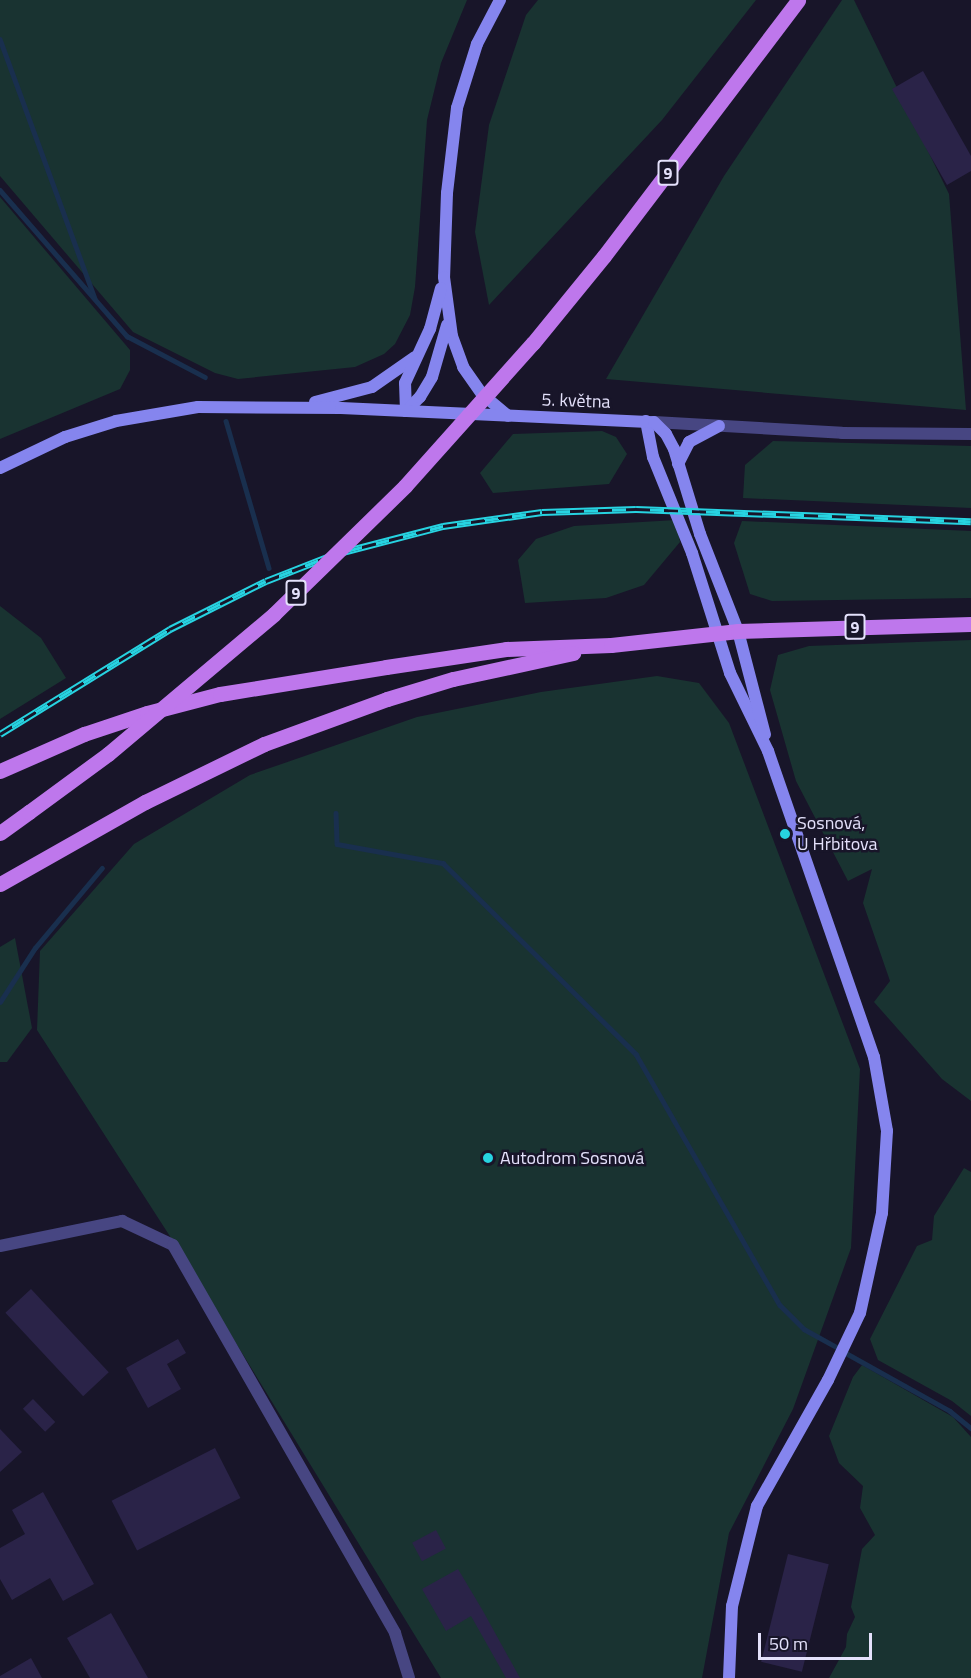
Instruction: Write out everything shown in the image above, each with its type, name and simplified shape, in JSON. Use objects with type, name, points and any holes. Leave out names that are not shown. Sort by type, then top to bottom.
[{"type":"main road","name":"9","points":[[0,833],[144,725],[290,599],[405,486],[533,343],[612,246],[798,0]]},
{"type":"main road","name":"9","points":[[0,771],[84,734],[147,712],[220,694],[507,649],[611,645],[738,631],[971,624]]},
{"type":"main road","name":"9","points":[[0,884],[145,802],[264,744],[342,714],[453,679],[611,645]]},
{"type":"street","points":[[500,0],[477,44],[457,108],[447,193],[444,277],[448,312],[467,374],[482,394],[508,416]]},
{"type":"street","points":[[405,411],[405,383],[435,315],[444,277]]},
{"type":"street","points":[[405,411],[420,397],[432,376],[444,342],[448,312]]},
{"type":"street","points":[[299,406],[372,387],[420,352]]},
{"type":"street","name":"5. května","points":[[0,468],[86,430],[180,409],[299,406],[650,421],[842,433],[971,434]]},
{"type":"street","points":[[650,421],[666,434],[700,534],[738,631],[760,705],[768,751]]},
{"type":"street","points":[[650,421],[653,457],[676,510],[730,673],[768,751],[874,1057],[887,1131],[882,1213],[860,1313],[828,1380],[757,1506],[732,1606],[729,1678]]},
{"type":"street","points":[[678,464],[689,442],[719,426]]},
{"type":"street","points":[[0,1245],[122,1221],[173,1245],[395,1633],[410,1678]]},
{"type":"green space","points":[[0,0],[467,0],[441,63],[427,120],[415,287],[410,315],[395,344],[384,354],[355,367],[238,379],[215,373],[133,332],[0,176]]},
{"type":"green space","points":[[538,0],[756,0],[662,120],[489,305],[475,232],[489,125],[526,15]]},
{"type":"green space","points":[[842,0],[854,0],[949,194],[966,410],[606,379],[724,176]]},
{"type":"green space","points":[[0,197],[130,350],[130,370],[120,389],[0,439]]},
{"type":"green space","points":[[602,431],[616,437],[627,454],[609,484],[493,493],[480,473],[513,434]]},
{"type":"green space","points":[[773,441],[971,446],[971,508],[743,498],[745,465]]},
{"type":"green space","points":[[676,520],[680,542],[644,585],[606,598],[525,603],[518,560],[536,539],[574,526]]},
{"type":"green space","points":[[742,521],[971,531],[971,598],[772,601],[750,594],[734,543]]},
{"type":"green space","points":[[0,606],[41,638],[66,678],[0,719]]},
{"type":"green space","points":[[971,640],[971,1101],[942,1079],[874,1002],[890,981],[863,903],[872,869],[848,881],[796,781],[770,690],[778,655],[809,646]]},
{"type":"green space","name":"Autodrom Sosnová","points":[[657,676],[699,683],[729,723],[860,1069],[851,1248],[793,1409],[729,1533],[702,1678],[441,1678],[182,1255],[37,1030],[40,951],[134,844],[250,775],[417,717],[541,692]]},
{"type":"green space","points":[[15,938],[32,1028],[7,1062],[0,1062],[0,947]]},
{"type":"green space","points":[[964,1168],[971,1172],[971,1416],[952,1401],[878,1360],[870,1339],[917,1246],[932,1240],[934,1216]]},
{"type":"green space","points":[[862,1365],[953,1417],[971,1437],[971,1678],[829,1678],[846,1647],[847,1634],[855,1617],[851,1607],[862,1549],[875,1535],[860,1508],[863,1486],[839,1463],[829,1436],[853,1377]]},
{"type":"building","points":[[923,71],[971,156],[971,171],[947,185],[892,89]]},
{"type":"building","points":[[31,1289],[109,1372],[83,1396],[5,1313]]},
{"type":"building","points":[[178,1339],[186,1353],[167,1364],[181,1389],[148,1408],[126,1368]]},
{"type":"building","points":[[33,1399],[55,1422],[45,1432],[23,1409]]},
{"type":"building","points":[[0,1429],[22,1452],[0,1472]]},
{"type":"building","points":[[215,1448],[240,1498],[137,1551],[112,1501]]},
{"type":"building","points":[[43,1492],[94,1584],[63,1601],[50,1578],[12,1600],[0,1579],[0,1548],[25,1534],[12,1510]]},
{"type":"building","points":[[436,1530],[446,1549],[422,1561],[412,1543]]},
{"type":"building","points":[[788,1554],[829,1564],[802,1672],[761,1662]]},
{"type":"building","points":[[458,1569],[520,1678],[506,1678],[471,1616],[446,1631],[422,1589]]},
{"type":"building","points":[[111,1613],[148,1678],[90,1678],[67,1638]]},
{"type":"building","points":[[31,1658],[42,1678],[0,1678],[0,1676]]},
{"type":"waterway","points":[[0,39],[95,298]]},
{"type":"waterway","points":[[0,190],[127,336],[205,377]]},
{"type":"waterway","points":[[226,421],[269,568]]},
{"type":"waterway","points":[[336,813],[337,844],[443,863],[636,1054],[780,1305],[804,1329],[837,1347]]},
{"type":"waterway","points":[[0,1002],[35,948],[102,868]]},
{"type":"waterway","points":[[846,1353],[950,1411],[971,1428]]},
{"type":"railway","points":[[0,734],[170,629],[266,581],[335,554],[443,526],[542,512],[636,509],[971,521]]},
{"type":"place","name":"Sosnová, U Hřbitova","points":[[785,834]]},
{"type":"place","name":"Autodrom Sosnová","points":[[488,1158]]}]
